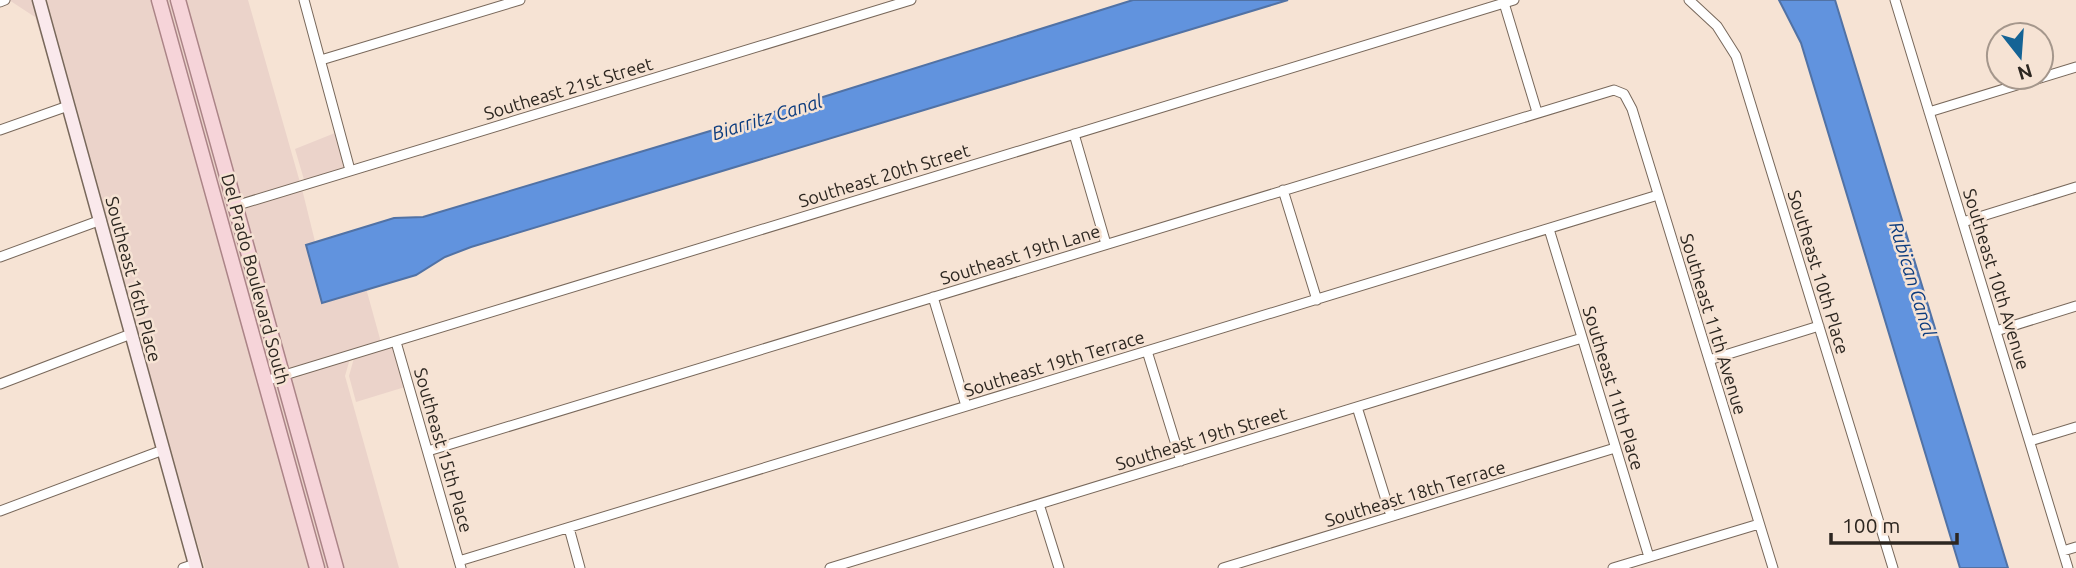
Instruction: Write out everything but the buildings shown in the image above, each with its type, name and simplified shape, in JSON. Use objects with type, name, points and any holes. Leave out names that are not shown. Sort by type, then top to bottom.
[{"type":"main road","name":"Del Prado Boulevard South","points":[[159,0],[317,568]]},
{"type":"main road","points":[[170,0],[178,23],[189,40]]},
{"type":"main road","name":"Del Prado Boulevard South","points":[[178,0],[335,568]]},
{"type":"main road","points":[[193,122],[209,152],[221,193],[235,206]]},
{"type":"street","name":"Southeast 16th Place","points":[[39,0],[163,450],[191,567]]},
{"type":"street","points":[[304,0],[350,170]]},
{"type":"street","points":[[321,60],[520,0]]},
{"type":"street","name":"Southeast 21st Street","points":[[235,206],[911,0]]},
{"type":"street","name":"Southeast 10th Place","points":[[1689,0],[1713,21],[1735,56],[1893,568]]},
{"type":"street","points":[[1509,1],[1537,112]]},
{"type":"street","name":"Southeast 20th Street","points":[[265,381],[1509,1]]},
{"type":"street","name":"Southeast 10th Avenue","points":[[1898,1],[1929,112],[2068,568]]},
{"type":"street","points":[[1929,112],[2076,67]]},
{"type":"street","name":"Southeast 19th Lane","points":[[429,451],[1609,90],[1622,92]]},
{"type":"street","name":"Southeast 11th Avenue","points":[[1622,92],[1631,105],[1773,568]]},
{"type":"street","points":[[0,131],[68,106]]},
{"type":"street","points":[[1074,134],[1106,244]]},
{"type":"street","points":[[1963,222],[2076,187]]},
{"type":"street","points":[[1283,190],[1317,300]]},
{"type":"street","name":"Southeast 19th Terrace","points":[[460,564],[569,528],[1658,195]]},
{"type":"street","points":[[0,257],[101,220]]},
{"type":"street","name":"Southeast 11th Place","points":[[1549,229],[1649,557]]},
{"type":"street","points":[[933,298],[966,406]]},
{"type":"street","points":[[1996,331],[2076,306]]},
{"type":"street","points":[[1709,360],[1819,326]]},
{"type":"street","points":[[0,384],[131,334]]},
{"type":"street","name":"Southeast 19th Street","points":[[830,568],[1582,338]]},
{"type":"street","name":"Southeast 15th Place","points":[[396,341],[460,564]]},
{"type":"street","points":[[1147,351],[1181,461]]},
{"type":"street","points":[[1357,407],[1391,516]]},
{"type":"street","points":[[2030,441],[2076,427]]},
{"type":"street","name":"Southeast 18th Terrace","points":[[1223,568],[1615,448]]},
{"type":"street","points":[[0,511],[163,450]]},
{"type":"street","points":[[1039,504],[1059,568]]},
{"type":"street","points":[[1613,568],[1759,524]]},
{"type":"street","points":[[569,528],[580,568]]},
{"type":"street","points":[[2063,551],[2076,547]]},
{"type":"shaded area","points":[[9,0],[248,0],[303,193],[326,286],[364,281],[382,346],[351,355],[345,376],[399,568],[205,568],[35,17]]},
{"type":"shaded area","points":[[335,133],[350,176],[307,190],[295,149]]},
{"type":"shaded area","points":[[393,346],[405,387],[356,402],[349,376],[354,358]]},
{"type":"water","name":"Biarritz Canal","points":[[1133,0],[1288,0],[471,247],[445,257],[416,275],[322,303],[306,245],[394,218],[423,217],[807,102]]},
{"type":"water","name":"Rubican Canal","points":[[1779,0],[1835,0],[2008,568],[1960,568],[1801,43]]}]
